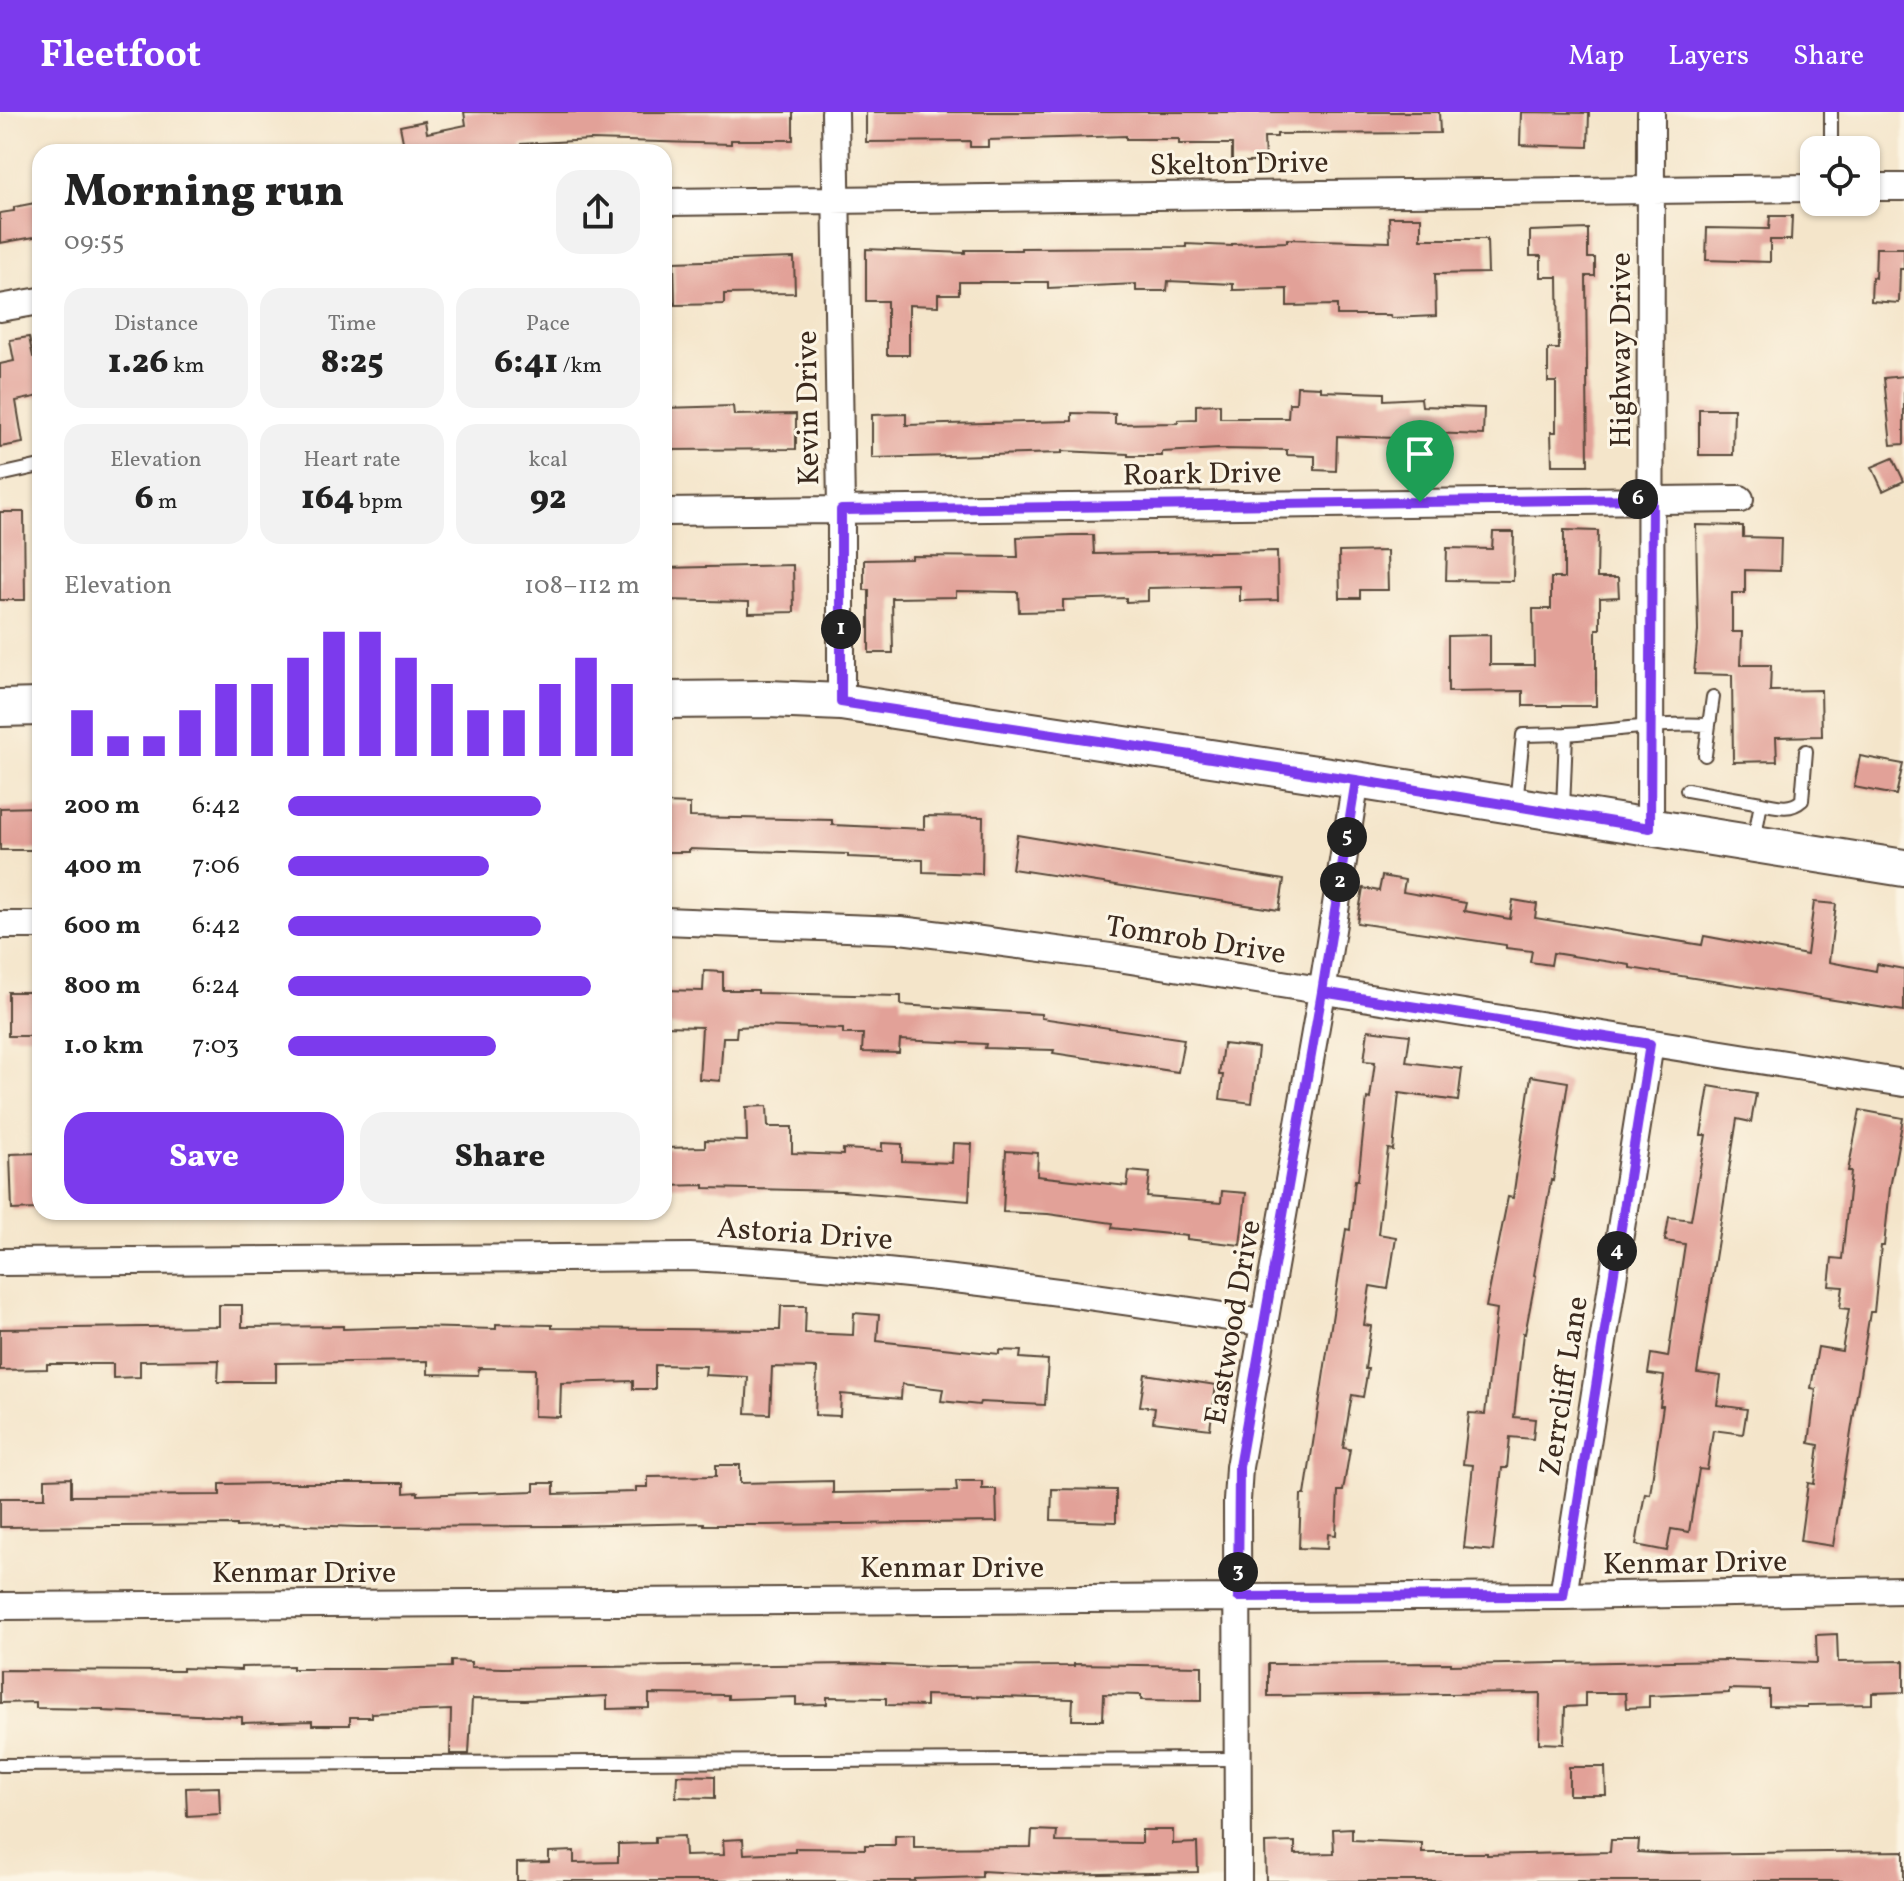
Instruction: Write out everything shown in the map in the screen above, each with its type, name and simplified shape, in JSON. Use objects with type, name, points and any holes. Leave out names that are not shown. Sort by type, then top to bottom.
[{"type":"main road","points":[[672,700],[841,702],[1904,868]]},
{"type":"main road","points":[[0,708],[32,707]]},
{"type":"street","name":"Kevin Drive","points":[[835,112],[841,702]]},
{"type":"street","name":"Highway Drive","points":[[1650,828],[1651,112]]},
{"type":"street","points":[[1880,187],[1904,187]]},
{"type":"street","name":"Skelton Drive","points":[[672,202],[1800,188]]},
{"type":"street","points":[[0,308],[32,302]]},
{"type":"street","name":"Roark Drive","points":[[672,512],[1740,499]]},
{"type":"street","name":"Eastwood Drive","points":[[1238,1881],[1239,1467],[1356,780]]},
{"type":"street","name":"Tomrob Drive","points":[[672,921],[913,932],[1118,958],[1904,1083]]},
{"type":"street","points":[[0,925],[32,925]]},
{"type":"street","name":"Zerrcliff Lane","points":[[1563,1596],[1650,1044]]},
{"type":"street","name":"Astoria Drive","points":[[0,1262],[706,1258],[912,1272],[1130,1301],[1265,1323]]},
{"type":"street","name":"Kenmar Drive","points":[[0,1606],[1563,1596],[1904,1587]]},
{"type":"lane","points":[[1831,112],[1831,136]]},
{"type":"lane","points":[[0,475],[32,468]]},
{"type":"lane","points":[[1705,755],[1713,697]]},
{"type":"lane","points":[[1516,806],[1523,735],[1649,728],[1679,723],[1709,725]]},
{"type":"lane","points":[[1563,814],[1566,734]]},
{"type":"lane","points":[[1687,790],[1786,807],[1796,806],[1802,800],[1806,751]]},
{"type":"lane","points":[[1754,845],[1761,803]]},
{"type":"lane","points":[[0,1765],[1238,1759]]},
{"type":"building","points":[[464,112],[793,112],[793,140],[731,140],[731,144],[591,140],[521,144],[403,144],[400,126],[425,121],[427,133],[466,125]]},
{"type":"building","points":[[866,112],[1439,112],[1440,133],[1277,134],[1277,137],[1264,137],[1265,162],[1232,162],[1232,144],[1179,144],[1179,139],[1126,139],[1126,136],[988,140],[988,147],[970,147],[970,141],[866,142]]},
{"type":"building","points":[[1521,112],[1589,113],[1588,147],[1520,145]]},
{"type":"building","points":[[32,204],[32,237],[0,243],[0,213],[14,211],[14,207]]},
{"type":"building","points":[[1770,216],[1792,216],[1791,240],[1770,240],[1770,262],[1706,260],[1707,228],[1769,229]]},
{"type":"building","points":[[1389,217],[1421,217],[1421,239],[1487,239],[1488,273],[1435,274],[1436,316],[1391,318],[1390,315],[1337,315],[1337,305],[1287,306],[1287,289],[1233,290],[1233,284],[1168,281],[1167,291],[1136,291],[1136,284],[1048,288],[1048,282],[959,282],[959,294],[938,294],[938,306],[909,305],[909,355],[887,355],[887,301],[866,301],[866,249],[965,253],[965,250],[1021,248],[1186,247],[1186,244],[1232,246],[1287,242],[1287,239],[1390,242]]},
{"type":"building","points":[[1588,229],[1588,258],[1595,258],[1595,276],[1586,276],[1588,465],[1552,465],[1551,432],[1556,432],[1556,382],[1548,382],[1548,349],[1559,349],[1558,277],[1541,277],[1541,256],[1530,256],[1530,231]]},
{"type":"building","points":[[1876,248],[1904,248],[1899,303],[1871,301]]},
{"type":"building","points":[[794,258],[795,293],[724,294],[724,304],[675,305],[674,262]]},
{"type":"building","points":[[29,337],[32,398],[16,401],[23,443],[0,447],[0,364],[14,361],[10,340]]},
{"type":"building","points":[[1904,376],[1904,444],[1891,445],[1884,378]]},
{"type":"building","points":[[1297,386],[1321,387],[1321,391],[1384,393],[1384,400],[1421,398],[1422,406],[1484,408],[1483,435],[1431,433],[1432,450],[1397,451],[1396,438],[1337,436],[1336,471],[1315,470],[1315,456],[1287,455],[1287,450],[1220,449],[1162,452],[1162,456],[1062,451],[872,458],[872,415],[906,414],[906,425],[1072,421],[1072,413],[1115,414],[1115,424],[1178,423],[1178,420],[1196,419],[1196,405],[1220,404],[1220,418],[1288,418],[1289,403],[1296,403]]},
{"type":"building","points":[[733,406],[734,415],[796,414],[796,449],[672,450],[672,408]]},
{"type":"building","points":[[1699,409],[1734,409],[1733,455],[1699,455]]},
{"type":"building","points":[[1893,458],[1904,481],[1883,491],[1872,467]]},
{"type":"building","points":[[0,512],[24,512],[25,600],[0,600]]},
{"type":"building","points":[[1696,525],[1743,526],[1743,537],[1781,538],[1780,571],[1745,570],[1745,593],[1732,593],[1732,632],[1742,632],[1741,665],[1771,665],[1770,691],[1821,690],[1822,736],[1776,737],[1777,761],[1733,762],[1732,675],[1694,674],[1698,631]]},
{"type":"building","points":[[1564,530],[1598,531],[1597,578],[1618,578],[1619,597],[1600,598],[1600,629],[1596,629],[1596,706],[1523,706],[1523,691],[1448,692],[1448,636],[1490,635],[1490,665],[1534,665],[1533,609],[1551,609],[1551,578],[1564,578]]},
{"type":"building","points":[[1493,532],[1514,532],[1513,581],[1446,580],[1447,548],[1492,549]]},
{"type":"building","points":[[1093,535],[1094,554],[1277,551],[1278,600],[1240,601],[1240,586],[1148,588],[1148,601],[1126,602],[1126,598],[1063,600],[1063,611],[1019,612],[1018,592],[956,591],[956,597],[892,598],[893,653],[869,653],[869,590],[864,590],[864,560],[912,559],[912,556],[1018,557],[1017,537]]},
{"type":"building","points":[[1387,551],[1388,590],[1360,590],[1360,598],[1340,598],[1339,552]]},
{"type":"building","points":[[793,565],[794,612],[749,613],[749,602],[672,600],[672,568]]},
{"type":"building","points":[[1860,756],[1903,764],[1896,795],[1854,787]]},
{"type":"building","points":[[672,803],[690,804],[690,817],[832,820],[832,825],[924,829],[924,816],[983,817],[982,874],[923,872],[923,860],[848,857],[848,854],[689,849],[689,852],[672,852]]},
{"type":"building","points":[[32,807],[32,850],[0,850],[0,808]]},
{"type":"building","points":[[1017,835],[1284,880],[1279,910],[1012,869]]},
{"type":"building","points":[[1382,876],[1405,880],[1403,892],[1466,903],[1464,911],[1510,919],[1513,900],[1537,904],[1535,918],[1702,945],[1704,936],[1807,955],[1814,902],[1836,904],[1829,962],[1876,971],[1877,964],[1904,969],[1904,1011],[1553,953],[1551,965],[1530,962],[1532,951],[1506,948],[1506,945],[1357,923],[1363,888],[1379,891]]},
{"type":"building","points":[[704,971],[723,972],[723,990],[901,996],[901,1005],[1041,1014],[1041,1018],[1184,1039],[1178,1072],[1053,1053],[1054,1050],[985,1048],[986,1044],[900,1040],[899,1053],[862,1052],[863,1034],[843,1034],[843,1029],[737,1027],[736,1037],[723,1037],[720,1081],[699,1079],[702,1027],[672,1026],[672,990],[703,991]]},
{"type":"building","points":[[8,992],[32,992],[32,1036],[8,1036]]},
{"type":"building","points":[[1368,1030],[1410,1035],[1406,1062],[1462,1069],[1458,1101],[1399,1093],[1393,1150],[1388,1149],[1378,1234],[1396,1237],[1388,1289],[1370,1286],[1364,1325],[1371,1326],[1365,1369],[1368,1369],[1363,1397],[1352,1395],[1343,1448],[1350,1449],[1343,1491],[1338,1491],[1336,1535],[1328,1534],[1327,1549],[1299,1548],[1301,1495],[1305,1495],[1375,1062],[1364,1061]]},
{"type":"building","points":[[1223,1044],[1258,1048],[1252,1103],[1220,1099]]},
{"type":"building","points":[[1531,1076],[1568,1082],[1536,1276],[1523,1333],[1514,1417],[1535,1419],[1533,1439],[1510,1437],[1507,1468],[1502,1468],[1493,1551],[1464,1548],[1473,1465],[1463,1464],[1469,1413],[1485,1414],[1497,1309],[1486,1307],[1508,1197],[1513,1198]]},
{"type":"building","points":[[1709,1086],[1756,1094],[1751,1122],[1737,1119],[1697,1373],[1721,1376],[1717,1405],[1747,1409],[1743,1434],[1713,1430],[1707,1470],[1699,1469],[1689,1532],[1671,1529],[1667,1551],[1636,1545],[1645,1493],[1650,1494],[1663,1406],[1660,1406],[1664,1376],[1648,1374],[1651,1354],[1668,1357],[1685,1244],[1665,1241],[1669,1217],[1691,1220],[1706,1135],[1701,1135]]},
{"type":"building","points":[[767,1106],[768,1127],[792,1127],[792,1153],[843,1155],[843,1149],[882,1151],[882,1143],[902,1144],[902,1161],[952,1163],[953,1143],[972,1144],[969,1201],[841,1191],[672,1186],[672,1148],[705,1147],[705,1140],[747,1141],[746,1107]]},
{"type":"building","points":[[1860,1110],[1903,1118],[1890,1188],[1884,1246],[1881,1246],[1874,1312],[1870,1312],[1833,1546],[1800,1541],[1808,1483],[1814,1484],[1819,1445],[1809,1443],[1816,1389],[1811,1388],[1818,1347],[1842,1351],[1849,1309],[1840,1308],[1843,1287],[1829,1286],[1832,1258],[1842,1259],[1851,1171],[1848,1171]]},
{"type":"building","points":[[1006,1151],[1038,1153],[1037,1176],[1127,1186],[1129,1171],[1150,1173],[1147,1197],[1221,1203],[1222,1191],[1246,1193],[1240,1245],[1112,1228],[1113,1223],[1048,1214],[1003,1212]]},
{"type":"building","points":[[32,1153],[32,1209],[12,1210],[10,1154]]},
{"type":"building","points":[[219,1305],[242,1305],[242,1327],[496,1329],[496,1324],[552,1325],[552,1328],[780,1330],[781,1306],[806,1306],[805,1333],[853,1335],[854,1313],[879,1315],[877,1341],[999,1354],[999,1350],[1021,1351],[1020,1358],[1048,1360],[1045,1405],[980,1402],[979,1405],[941,1401],[943,1389],[902,1384],[901,1399],[841,1394],[840,1416],[815,1415],[817,1368],[772,1367],[770,1414],[746,1413],[748,1377],[705,1375],[706,1366],[655,1365],[655,1389],[633,1389],[633,1381],[561,1383],[560,1417],[534,1416],[535,1369],[479,1368],[478,1375],[428,1374],[428,1361],[276,1363],[276,1382],[218,1382],[219,1360],[140,1361],[140,1377],[113,1378],[113,1364],[47,1364],[47,1369],[0,1370],[0,1329],[219,1326]]},
{"type":"building","points":[[1145,1374],[1216,1385],[1210,1429],[1153,1422],[1155,1408],[1140,1406]]},
{"type":"building","points":[[716,1465],[740,1465],[740,1483],[833,1481],[833,1493],[957,1491],[956,1481],[982,1481],[982,1489],[996,1489],[997,1522],[0,1527],[0,1498],[45,1498],[45,1479],[71,1478],[71,1496],[220,1495],[220,1484],[283,1483],[404,1483],[404,1493],[418,1492],[418,1495],[534,1491],[534,1483],[554,1483],[554,1494],[636,1492],[636,1487],[648,1487],[648,1477],[716,1476]]},
{"type":"building","points":[[1052,1489],[1116,1490],[1116,1522],[1051,1520]]},
{"type":"building","points":[[1837,1634],[1838,1662],[1904,1661],[1904,1692],[1872,1693],[1872,1704],[1807,1707],[1769,1706],[1769,1690],[1729,1689],[1729,1693],[1649,1696],[1649,1707],[1626,1708],[1625,1693],[1585,1693],[1585,1706],[1565,1707],[1564,1744],[1539,1743],[1540,1693],[1268,1696],[1268,1664],[1451,1665],[1729,1660],[1817,1663],[1816,1635]]},
{"type":"building","points":[[451,1661],[471,1662],[471,1667],[503,1668],[856,1664],[938,1667],[1074,1664],[1202,1666],[1202,1701],[1141,1700],[1141,1695],[1104,1694],[1103,1720],[1072,1720],[1073,1699],[926,1695],[926,1706],[886,1705],[886,1698],[827,1697],[827,1704],[796,1705],[796,1697],[728,1699],[728,1695],[649,1694],[649,1708],[607,1709],[607,1696],[472,1699],[469,1754],[450,1754],[451,1710],[372,1713],[372,1717],[350,1717],[350,1725],[312,1725],[312,1721],[242,1723],[242,1717],[36,1708],[36,1702],[0,1703],[0,1670],[183,1671],[183,1668],[241,1670],[241,1667],[293,1666],[293,1669],[384,1669],[451,1667]]},
{"type":"building","points":[[1569,1767],[1605,1767],[1606,1795],[1569,1795]]},
{"type":"building","points":[[677,1775],[715,1776],[715,1798],[676,1797]]},
{"type":"building","points":[[219,1787],[220,1814],[187,1816],[186,1788]]},
{"type":"building","points":[[1352,1828],[1352,1840],[1422,1843],[1422,1853],[1610,1852],[1611,1840],[1639,1840],[1638,1852],[1669,1854],[1904,1851],[1904,1881],[1266,1881],[1265,1843],[1295,1842],[1295,1854],[1334,1853],[1333,1829]]},
{"type":"building","points":[[1032,1830],[1057,1831],[1056,1842],[1142,1843],[1142,1830],[1173,1830],[1173,1844],[1197,1843],[1198,1872],[1055,1875],[982,1871],[982,1877],[915,1881],[517,1881],[517,1863],[549,1862],[549,1852],[574,1851],[574,1863],[618,1862],[618,1844],[655,1843],[655,1837],[684,1836],[685,1856],[724,1855],[723,1840],[743,1839],[744,1854],[795,1852],[795,1848],[865,1849],[865,1845],[895,1845],[895,1836],[914,1835],[914,1848],[1031,1847]]},
{"type":"route","points":[[1420,502],[841,510],[841,702],[1356,780],[1239,1467],[1238,1597],[1563,1596],[1650,1044],[1322,992],[1356,780],[1650,828],[1652,499],[1420,502]]}]
